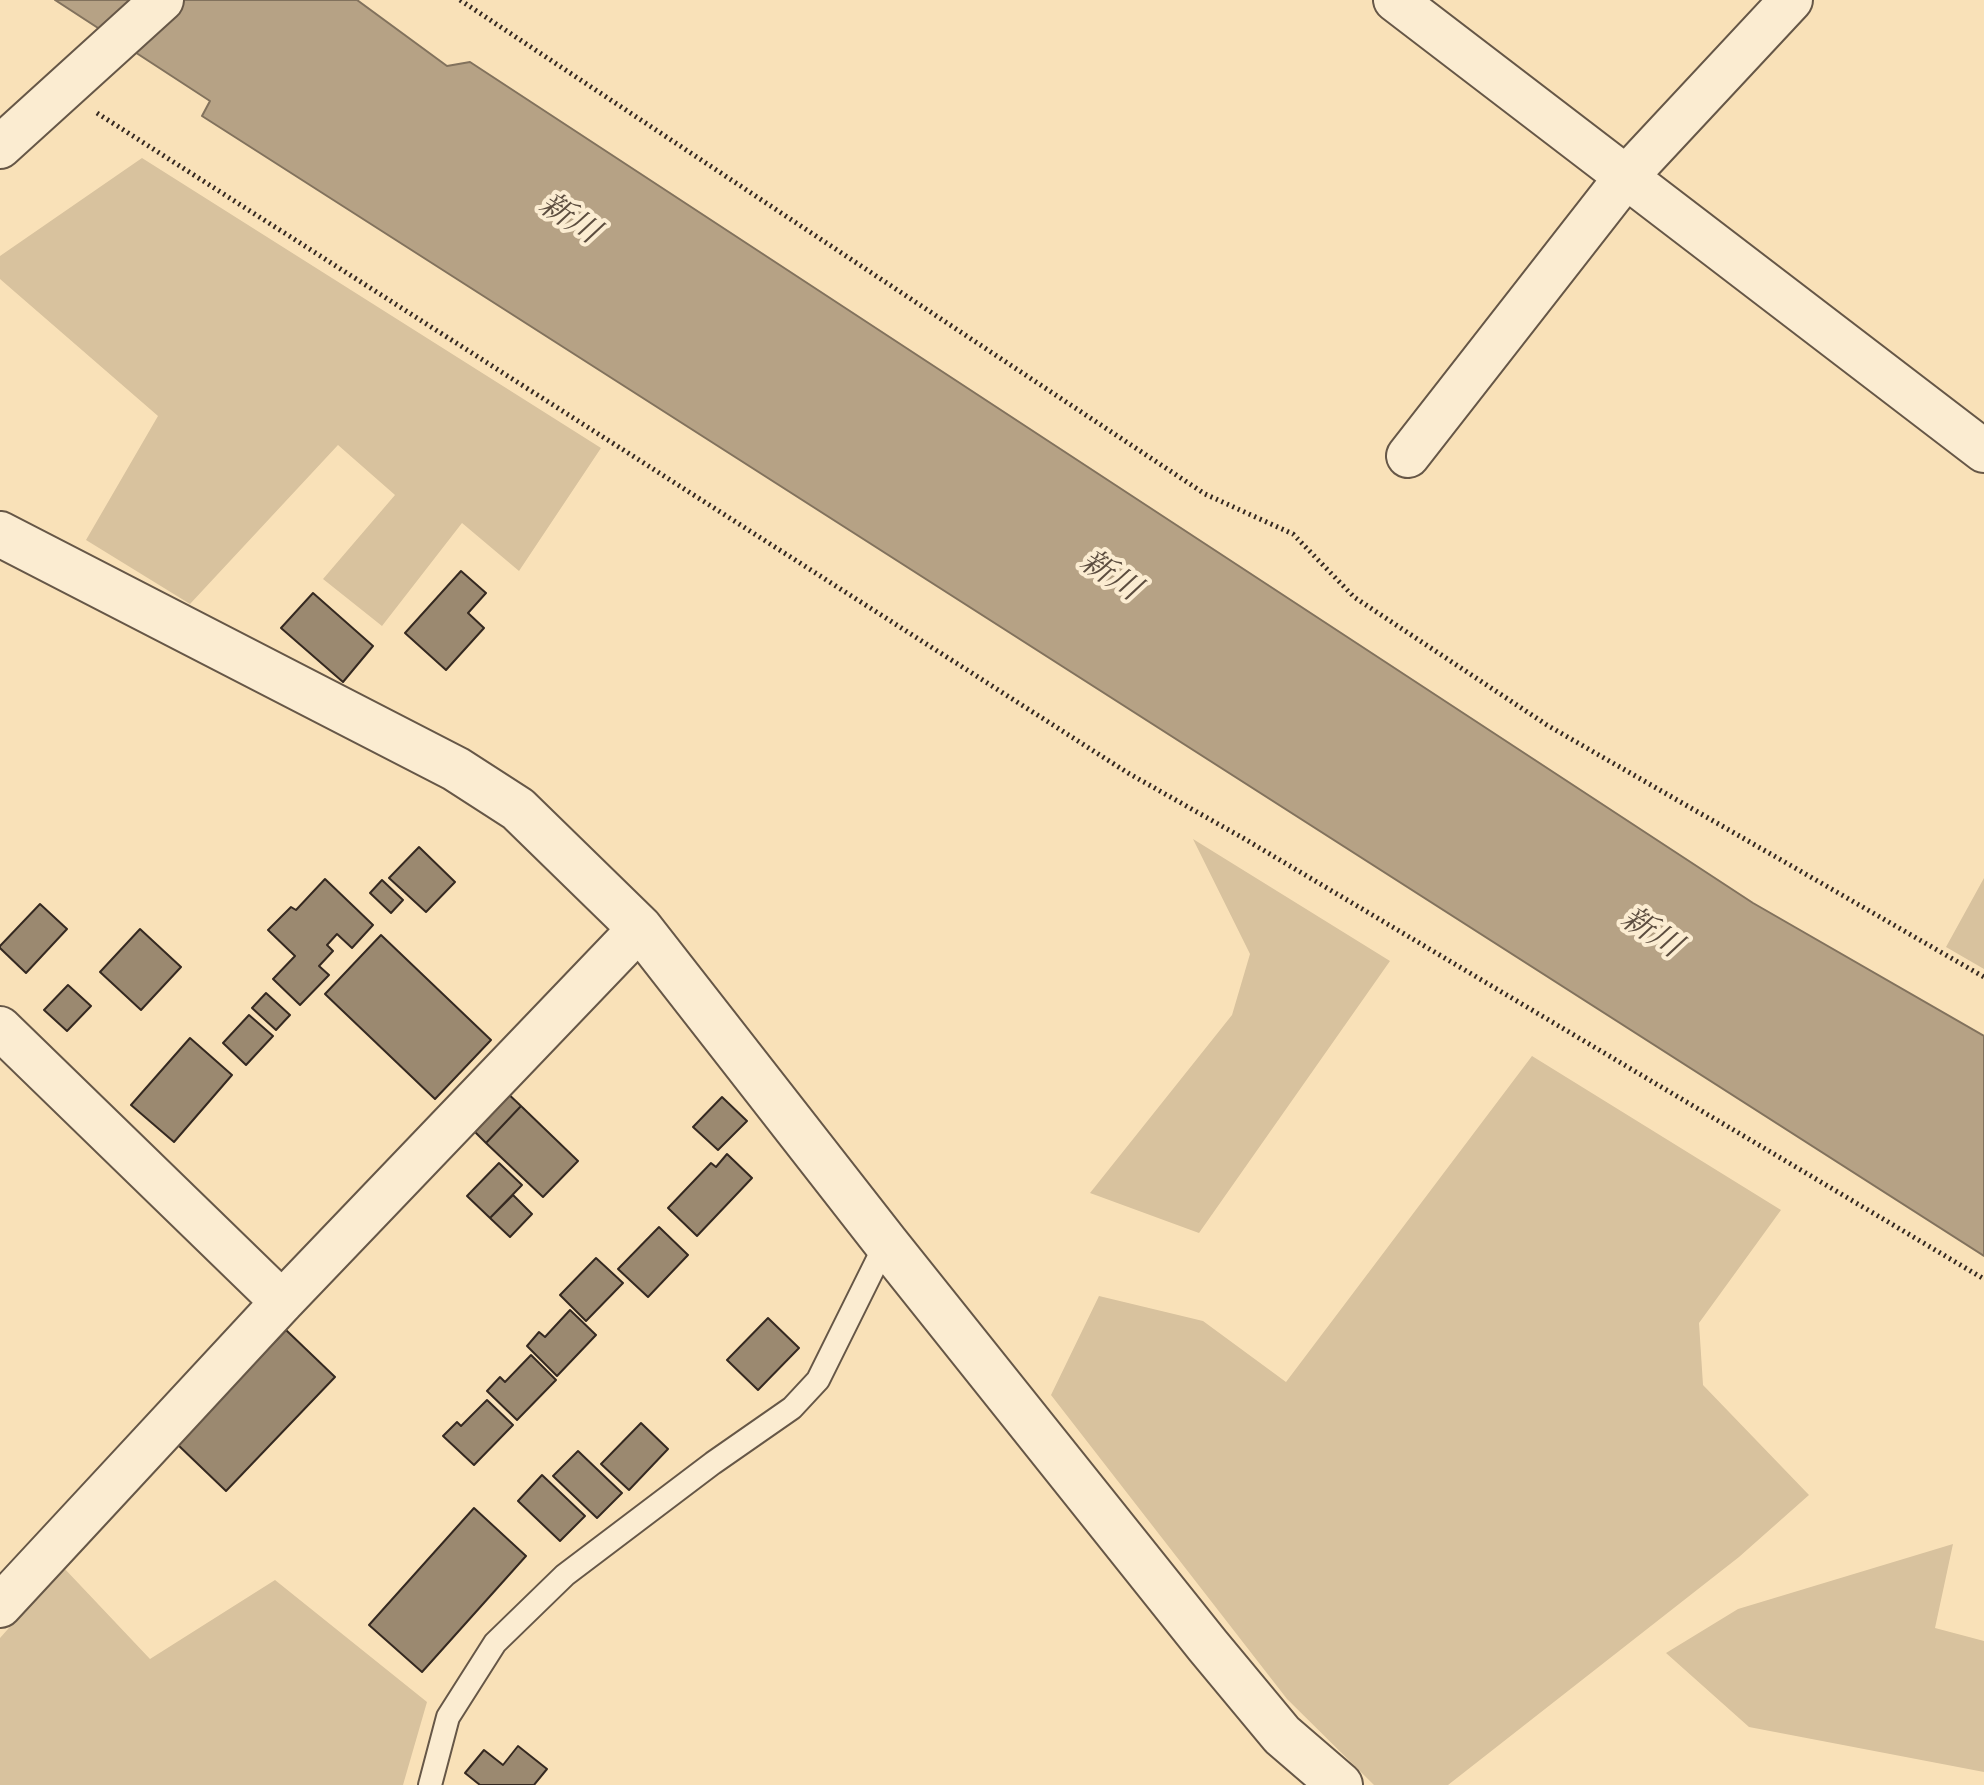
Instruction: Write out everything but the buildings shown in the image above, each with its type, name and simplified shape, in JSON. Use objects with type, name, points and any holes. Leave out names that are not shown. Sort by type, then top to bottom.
[{"type":"street","points":[[0,147],[162,0]]},
{"type":"street","points":[[1395,0],[1984,451]]},
{"type":"street","points":[[1408,456],[1625,178],[1791,0]]},
{"type":"street","points":[[0,534],[456,769],[518,809],[640,928],[886,1243],[1245,1691],[1282,1735],[1340,1785]]},
{"type":"street","points":[[0,1606],[282,1302],[640,928]]},
{"type":"street","points":[[0,1028],[282,1302]]},
{"type":"lane","points":[[430,1785],[448,1717],[495,1643],[565,1575],[713,1463],[792,1408],[818,1380],[886,1243]]},
{"type":"path","points":[[460,0],[1205,494],[1293,534],[1354,597],[1547,725],[1984,977]]},
{"type":"path","points":[[62,90],[1128,773],[1243,838],[1984,1279]]},
{"type":"shaded area","points":[[142,158],[601,448],[519,571],[462,523],[382,626],[323,579],[395,495],[338,445],[190,604],[86,540],[158,416],[0,279],[0,256]]},
{"type":"shaded area","points":[[1193,839],[1390,961],[1199,1233],[1090,1193],[1232,1015],[1250,954]]},
{"type":"shaded area","points":[[1984,878],[1984,969],[1946,947]]},
{"type":"shaded area","points":[[1532,1056],[1781,1210],[1699,1323],[1703,1385],[1809,1495],[1739,1557],[1448,1785],[1374,1785],[1287,1699],[1051,1395],[1099,1296],[1203,1321],[1286,1382]]},
{"type":"shaded area","points":[[1953,1544],[1935,1628],[1984,1641],[1984,1772],[1749,1727],[1666,1653],[1738,1609]]},
{"type":"shaded area","points":[[63,1567],[150,1659],[275,1580],[427,1702],[403,1785],[0,1785],[0,1638]]},
{"type":"water","name":"新川","points":[[55,0],[357,0],[447,66],[470,62],[1753,903],[1984,1036],[1984,1256],[202,116],[210,101]]}]
